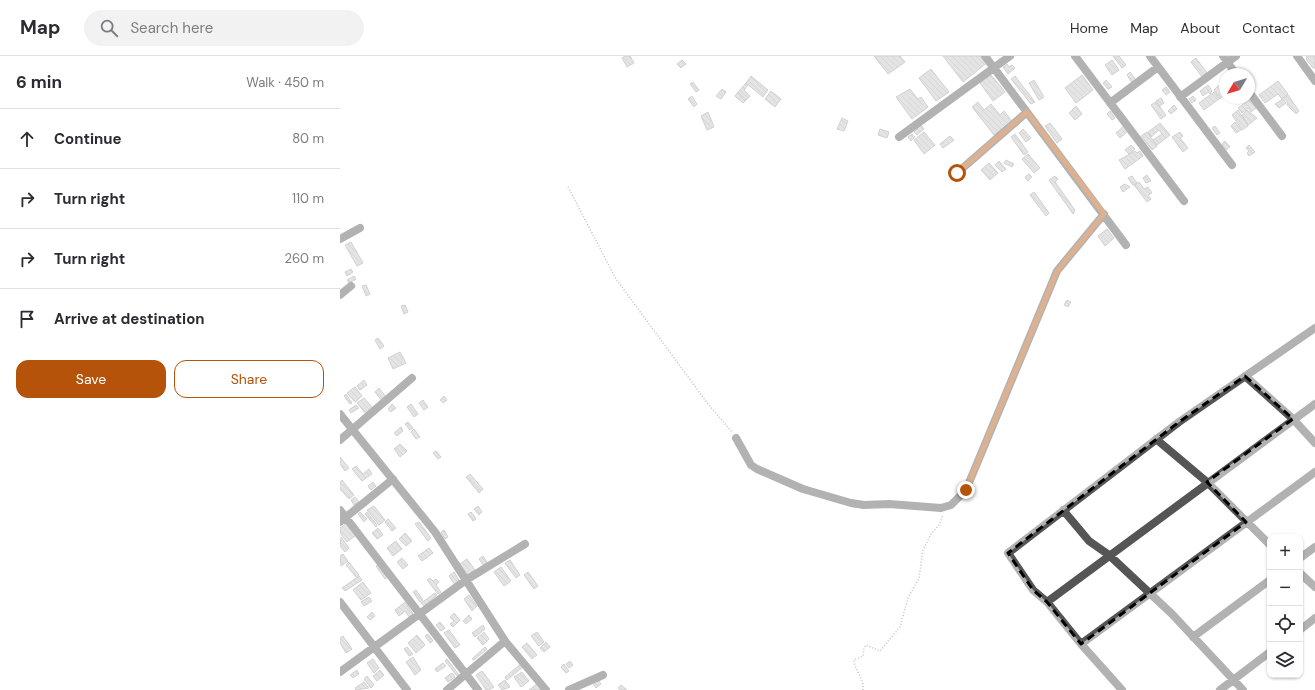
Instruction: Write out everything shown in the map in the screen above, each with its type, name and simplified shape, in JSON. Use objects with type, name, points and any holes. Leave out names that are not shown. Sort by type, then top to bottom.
[{"type":"street","points":[[986,56],[1126,244]]},
{"type":"street","points":[[899,137],[1010,56]]},
{"type":"street","points":[[1075,56],[1184,201]]},
{"type":"street","points":[[1150,56],[1232,165]]},
{"type":"street","points":[[1180,97],[1225,59],[1236,56]]},
{"type":"street","points":[[1297,56],[1315,81]]},
{"type":"street","points":[[1225,59],[1232,68]]},
{"type":"street","points":[[1110,103],[1158,67]]},
{"type":"street","points":[[1255,100],[1282,136]]},
{"type":"street","points":[[957,173],[1027,112]]},
{"type":"street","points":[[736,438],[751,465],[803,489],[864,505],[889,504],[941,508],[951,505],[966,490],[1057,271],[1104,214]]},
{"type":"street","points":[[340,239],[360,228]]},
{"type":"street","points":[[340,295],[351,286]]},
{"type":"street","points":[[1122,690],[1081,644],[1047,602],[1033,590],[1008,553],[1156,440],[1315,328]]},
{"type":"street","points":[[1245,376],[1293,420],[1315,443]]},
{"type":"street","points":[[340,440],[412,378]]},
{"type":"street","points":[[1047,602],[1315,404]]},
{"type":"street","points":[[340,414],[435,532],[505,641],[546,690]]},
{"type":"street","points":[[1156,440],[1208,482],[1267,542]]},
{"type":"street","points":[[1081,644],[1315,472]]},
{"type":"street","points":[[343,520],[392,479]]},
{"type":"street","points":[[340,510],[343,520],[420,614],[478,690]]},
{"type":"street","points":[[1063,510],[1090,541],[1109,555],[1172,614],[1243,690]]},
{"type":"street","points":[[340,672],[375,648],[466,580],[525,544]]},
{"type":"street","points":[[1303,556],[1315,547]]},
{"type":"street","points":[[1303,576],[1315,587]]},
{"type":"street","points":[[1193,637],[1267,582]]},
{"type":"street","points":[[340,602],[407,690]]},
{"type":"street","points":[[1303,628],[1315,618]]},
{"type":"street","points":[[448,690],[505,641]]},
{"type":"street","points":[[1220,690],[1267,654]]},
{"type":"street","points":[[569,690],[602,675]]},
{"type":"path","points":[[568,187],[616,279],[736,438]]},
{"type":"path","points":[[864,690],[863,680],[854,665],[854,660],[863,656],[866,645],[880,651],[900,627],[908,598],[919,578],[923,550],[931,534],[939,525],[947,506]]},
{"type":"highlighted area","points":[[1245,376],[1293,419],[1207,482],[1246,522],[1081,644],[1047,602],[1033,590],[1008,553],[1179,422]]},
{"type":"building","points":[[625,56],[630,56],[634,63],[627,67],[622,58]]},
{"type":"building","points":[[874,56],[900,56],[905,62],[888,74]]},
{"type":"building","points":[[943,56],[983,56],[988,62],[963,82]]},
{"type":"building","points":[[1113,56],[1119,56],[1126,65],[1122,68]]},
{"type":"building","points":[[1306,56],[1315,56],[1315,68],[1313,68],[1306,59]]},
{"type":"building","points":[[1196,58],[1207,73],[1202,77],[1191,62]]},
{"type":"building","points":[[682,60],[686,64],[681,68],[677,64]]},
{"type":"building","points":[[1112,60],[1119,70],[1112,75],[1105,65]]},
{"type":"building","points":[[1007,64],[1009,67],[1012,65],[1015,68],[1008,74],[1003,67]]},
{"type":"building","points":[[931,69],[949,92],[936,101],[919,78]]},
{"type":"building","points":[[1130,72],[1136,80],[1132,83],[1127,75]]},
{"type":"building","points":[[991,75],[1005,92],[993,101],[980,83]]},
{"type":"building","points":[[1082,75],[1093,90],[1076,103],[1065,88]]},
{"type":"building","points":[[751,76],[768,90],[763,97],[746,83]]},
{"type":"building","points":[[1015,76],[1035,102],[1031,104],[1011,79]]},
{"type":"building","points":[[1034,80],[1044,97],[1039,100],[1029,83]]},
{"type":"building","points":[[1106,80],[1112,87],[1108,89],[1103,83]]},
{"type":"building","points":[[1278,81],[1288,94],[1282,99],[1278,94],[1265,103],[1259,95]]},
{"type":"building","points":[[693,82],[699,90],[696,92],[690,84]]},
{"type":"building","points":[[746,83],[748,85],[744,90],[750,96],[746,100],[738,92]]},
{"type":"building","points":[[1208,85],[1212,91],[1210,94],[1208,92],[1203,96],[1200,91]]},
{"type":"building","points":[[1219,85],[1219,98],[1214,90]]},
{"type":"building","points":[[1166,87],[1170,92],[1166,95],[1162,90]]},
{"type":"building","points":[[722,89],[726,92],[721,99],[716,96]]},
{"type":"building","points":[[910,89],[918,99],[921,97],[928,107],[912,119],[896,97]]},
{"type":"building","points":[[771,91],[781,99],[775,107],[765,99]]},
{"type":"building","points":[[738,92],[746,100],[743,103],[735,96]]},
{"type":"building","points":[[1214,92],[1219,99],[1204,110],[1199,103]]},
{"type":"building","points":[[1288,95],[1299,111],[1296,114],[1287,105],[1288,103],[1284,98]]},
{"type":"building","points":[[692,96],[697,104],[694,107],[688,99]]},
{"type":"building","points":[[1193,96],[1196,100],[1192,103],[1189,99]]},
{"type":"building","points":[[1161,98],[1164,103],[1160,106],[1156,101]]},
{"type":"building","points":[[1283,99],[1286,103],[1279,108],[1275,104]]},
{"type":"building","points":[[978,102],[984,110],[991,104],[1000,115],[1004,111],[1012,121],[994,135],[972,107]]},
{"type":"building","points":[[1156,102],[1166,115],[1161,119],[1151,105]]},
{"type":"building","points":[[1244,104],[1252,104],[1256,108],[1251,112],[1248,108],[1242,113],[1238,108]]},
{"type":"building","points":[[1174,105],[1177,109],[1171,114],[1168,111]]},
{"type":"building","points":[[1076,106],[1082,114],[1075,120],[1069,113]]},
{"type":"building","points":[[1238,110],[1248,126],[1242,130],[1232,115]]},
{"type":"building","points":[[1247,110],[1257,118],[1248,125],[1242,115]]},
{"type":"building","points":[[1110,111],[1115,118],[1112,120],[1107,114]]},
{"type":"building","points":[[708,112],[714,127],[707,130],[701,116]]},
{"type":"building","points":[[842,118],[848,121],[844,131],[837,129]]},
{"type":"building","points":[[1235,122],[1241,130],[1236,133],[1231,126]]},
{"type":"building","points":[[1050,123],[1062,139],[1057,143],[1045,126]]},
{"type":"building","points":[[1160,123],[1170,135],[1157,145],[1153,140],[1162,134],[1159,130],[1151,137],[1148,132]]},
{"type":"building","points":[[921,125],[924,129],[917,135],[914,132]]},
{"type":"building","points":[[1124,126],[1128,131],[1120,138],[1116,133]]},
{"type":"building","points":[[1215,126],[1220,133],[1217,135],[1212,128]]},
{"type":"building","points":[[880,129],[889,132],[887,138],[878,135]]},
{"type":"building","points":[[1023,129],[1031,138],[1026,142],[1019,133]]},
{"type":"building","points":[[924,132],[935,145],[924,154],[914,140]]},
{"type":"building","points":[[1147,132],[1157,146],[1152,150],[1141,136]]},
{"type":"building","points":[[1180,132],[1183,136],[1180,138],[1188,148],[1183,152],[1172,137]]},
{"type":"building","points":[[912,134],[915,137],[911,141],[908,137]]},
{"type":"building","points":[[1015,134],[1028,152],[1024,155],[1011,137]]},
{"type":"building","points":[[950,136],[954,140],[943,148],[940,144]]},
{"type":"building","points":[[1225,141],[1230,147],[1226,150],[1222,144]]},
{"type":"building","points":[[1131,145],[1135,149],[1129,154],[1125,150]]},
{"type":"building","points":[[1249,145],[1255,152],[1249,156],[1247,153],[1249,151],[1246,148]]},
{"type":"building","points":[[1135,151],[1137,153],[1140,151],[1143,156],[1125,169],[1119,160]]},
{"type":"building","points":[[1028,154],[1040,168],[1034,173],[1022,159]]},
{"type":"building","points":[[1006,160],[1014,164],[1012,167],[1004,163]]},
{"type":"building","points":[[999,161],[1006,169],[1002,172],[995,165]]},
{"type":"building","points":[[989,163],[998,173],[990,180],[981,170]]},
{"type":"building","points":[[1029,174],[1032,177],[1028,181],[1025,177]]},
{"type":"building","points":[[1147,175],[1151,181],[1146,183],[1143,178]]},
{"type":"building","points":[[1055,176],[1058,179],[1055,182],[1075,210],[1073,214],[1049,180]]},
{"type":"building","points":[[1132,176],[1137,183],[1133,185],[1128,178]]},
{"type":"building","points":[[1139,182],[1144,189],[1148,187],[1152,193],[1148,195],[1151,199],[1147,202],[1134,185]]},
{"type":"building","points":[[1125,184],[1130,187],[1123,192],[1120,187]]},
{"type":"building","points":[[1034,192],[1049,213],[1046,216],[1030,195]]},
{"type":"building","points":[[1107,229],[1114,238],[1105,246],[1098,236]]},
{"type":"building","points":[[351,242],[363,263],[357,266],[345,245]]},
{"type":"building","points":[[351,269],[353,272],[347,276],[345,272]]},
{"type":"building","points":[[354,276],[356,279],[349,283],[347,280]]},
{"type":"building","points":[[366,285],[370,294],[366,296],[362,286]]},
{"type":"building","points":[[1067,300],[1071,302],[1068,307],[1064,305]]},
{"type":"building","points":[[405,305],[408,312],[404,314],[401,306]]},
{"type":"building","points":[[378,338],[384,346],[380,349],[375,340]]},
{"type":"building","points":[[400,352],[406,363],[393,369],[388,358]]},
{"type":"building","points":[[364,380],[367,385],[360,390],[357,386]]},
{"type":"building","points":[[355,387],[362,396],[355,402],[347,393]]},
{"type":"building","points":[[379,388],[386,397],[382,401],[375,392]]},
{"type":"building","points":[[346,394],[352,403],[350,404],[344,396]]},
{"type":"building","points":[[444,396],[447,400],[443,403],[440,400]]},
{"type":"building","points":[[364,398],[373,408],[366,414],[357,403]]},
{"type":"building","points":[[423,400],[428,407],[424,410],[419,403]]},
{"type":"building","points":[[392,404],[396,408],[391,412],[388,409]]},
{"type":"building","points":[[411,404],[418,414],[414,417],[407,407]]},
{"type":"building","points":[[356,405],[359,408],[351,413],[349,410]]},
{"type":"building","points":[[408,422],[413,428],[410,430],[405,424]]},
{"type":"building","points":[[401,427],[403,431],[397,436],[394,433]]},
{"type":"building","points":[[414,429],[420,437],[416,439],[411,432]]},
{"type":"building","points":[[400,444],[407,451],[400,457],[394,449]]},
{"type":"building","points":[[436,451],[441,457],[438,459],[433,453]]},
{"type":"building","points":[[340,457],[349,468],[345,471],[340,464]]},
{"type":"building","points":[[356,466],[363,474],[369,469],[372,474],[362,481],[352,469]]},
{"type":"building","points":[[470,474],[483,489],[479,493],[466,477]]},
{"type":"building","points":[[342,480],[354,495],[349,499],[340,489],[340,482]]},
{"type":"building","points":[[373,482],[376,486],[371,490],[368,486]]},
{"type":"building","points":[[355,497],[359,502],[354,505],[351,500]]},
{"type":"building","points":[[374,506],[385,520],[379,525],[367,510]]},
{"type":"building","points":[[478,506],[482,512],[479,515],[474,509]]},
{"type":"building","points":[[360,512],[367,519],[364,522],[358,514]]},
{"type":"building","points":[[367,512],[377,525],[376,527],[365,514]]},
{"type":"building","points":[[471,512],[476,519],[473,521],[468,514]]},
{"type":"building","points":[[388,519],[396,528],[392,531],[385,522]]},
{"type":"building","points":[[419,522],[431,538],[428,541],[415,524]]},
{"type":"building","points":[[347,523],[356,535],[347,542],[340,533],[340,528]]},
{"type":"building","points":[[378,528],[383,535],[377,539],[372,533]]},
{"type":"building","points":[[444,530],[448,537],[445,539],[441,532]]},
{"type":"building","points":[[405,533],[412,541],[406,546],[399,539]]},
{"type":"building","points":[[341,537],[349,548],[345,552],[340,546]]},
{"type":"building","points":[[396,541],[402,549],[393,556],[387,548]]},
{"type":"building","points":[[429,548],[433,553],[422,561],[418,556]]},
{"type":"building","points":[[343,554],[348,561],[341,566],[340,556]]},
{"type":"building","points":[[483,556],[487,562],[483,565],[479,559]]},
{"type":"building","points":[[402,558],[408,565],[403,569],[397,562]]},
{"type":"building","points":[[467,559],[475,570],[468,575],[460,564]]},
{"type":"building","points":[[510,560],[520,575],[516,578],[505,563]]},
{"type":"building","points":[[349,562],[359,575],[356,577],[346,565]]},
{"type":"building","points":[[379,564],[388,577],[385,579],[376,566]]},
{"type":"building","points":[[501,567],[511,581],[504,586],[494,572]]},
{"type":"building","points":[[454,572],[460,582],[455,585],[449,576]]},
{"type":"building","points":[[528,572],[538,586],[534,589],[524,575]]},
{"type":"building","points":[[359,576],[362,580],[345,591],[342,588]]},
{"type":"building","points":[[430,578],[433,581],[436,579],[439,582],[436,585],[441,592],[438,594],[427,580]]},
{"type":"building","points":[[363,582],[371,593],[361,600],[353,590]]},
{"type":"building","points":[[416,590],[423,600],[420,602],[413,592]]},
{"type":"building","points":[[435,593],[437,595],[424,606],[421,603]]},
{"type":"building","points":[[469,595],[477,606],[472,611],[464,599]]},
{"type":"building","points":[[369,597],[372,601],[364,606],[361,602]]},
{"type":"building","points":[[405,602],[414,615],[410,618],[405,611],[399,616],[395,610]]},
{"type":"building","points":[[372,612],[375,616],[370,620],[367,617]]},
{"type":"building","points":[[454,613],[460,620],[453,627],[450,624],[454,621],[450,617]]},
{"type":"building","points":[[469,615],[472,619],[466,624],[463,621]]},
{"type":"building","points":[[440,622],[445,628],[441,631],[436,625]]},
{"type":"building","points":[[483,625],[485,629],[475,637],[472,633]]},
{"type":"building","points":[[449,630],[460,645],[455,648],[444,633]]},
{"type":"building","points":[[484,632],[489,639],[483,645],[477,638]]},
{"type":"building","points":[[537,632],[544,642],[539,646],[531,636]]},
{"type":"building","points":[[428,634],[433,641],[430,643],[425,636]]},
{"type":"building","points":[[417,635],[425,645],[416,653],[408,643]]},
{"type":"building","points":[[343,636],[352,649],[346,653],[340,643],[340,638]]},
{"type":"building","points":[[546,642],[550,647],[544,652],[540,648]]},
{"type":"building","points":[[527,643],[537,655],[532,659],[522,647]]},
{"type":"building","points":[[407,647],[413,654],[409,656],[404,649]]},
{"type":"building","points":[[485,647],[487,649],[474,660],[472,659]]},
{"type":"building","points":[[413,657],[421,670],[415,675],[406,662]]},
{"type":"building","points":[[373,659],[379,668],[374,673],[367,663]]},
{"type":"building","points":[[447,659],[459,675],[457,676],[445,661]]},
{"type":"building","points":[[570,661],[573,665],[569,668],[566,664]]},
{"type":"building","points":[[443,663],[446,666],[437,672],[435,669]]},
{"type":"building","points":[[522,663],[524,666],[507,680],[505,677]]},
{"type":"building","points":[[564,664],[569,671],[566,673],[561,667]]},
{"type":"building","points":[[357,670],[359,674],[353,678],[350,675]]},
{"type":"building","points":[[380,670],[384,675],[377,681],[373,676]]},
{"type":"building","points":[[482,671],[494,687],[489,690],[486,690],[476,675]]},
{"type":"building","points":[[522,672],[529,681],[521,687],[514,677]]},
{"type":"building","points":[[452,673],[455,677],[448,682],[445,678]]},
{"type":"building","points":[[367,676],[374,685],[371,688],[364,679]]},
{"type":"building","points":[[596,677],[601,684],[596,688],[591,680]]},
{"type":"building","points":[[505,680],[510,687],[502,690],[498,685]]},
{"type":"building","points":[[364,682],[369,688],[356,690],[355,688]]},
{"type":"building","points":[[538,683],[542,690],[529,690]]},
{"type":"building","points":[[621,685],[627,690],[620,690],[618,688]]},
{"type":"route","points":[[957,173],[1027,112],[1104,214],[1057,271],[966,490]]}]
